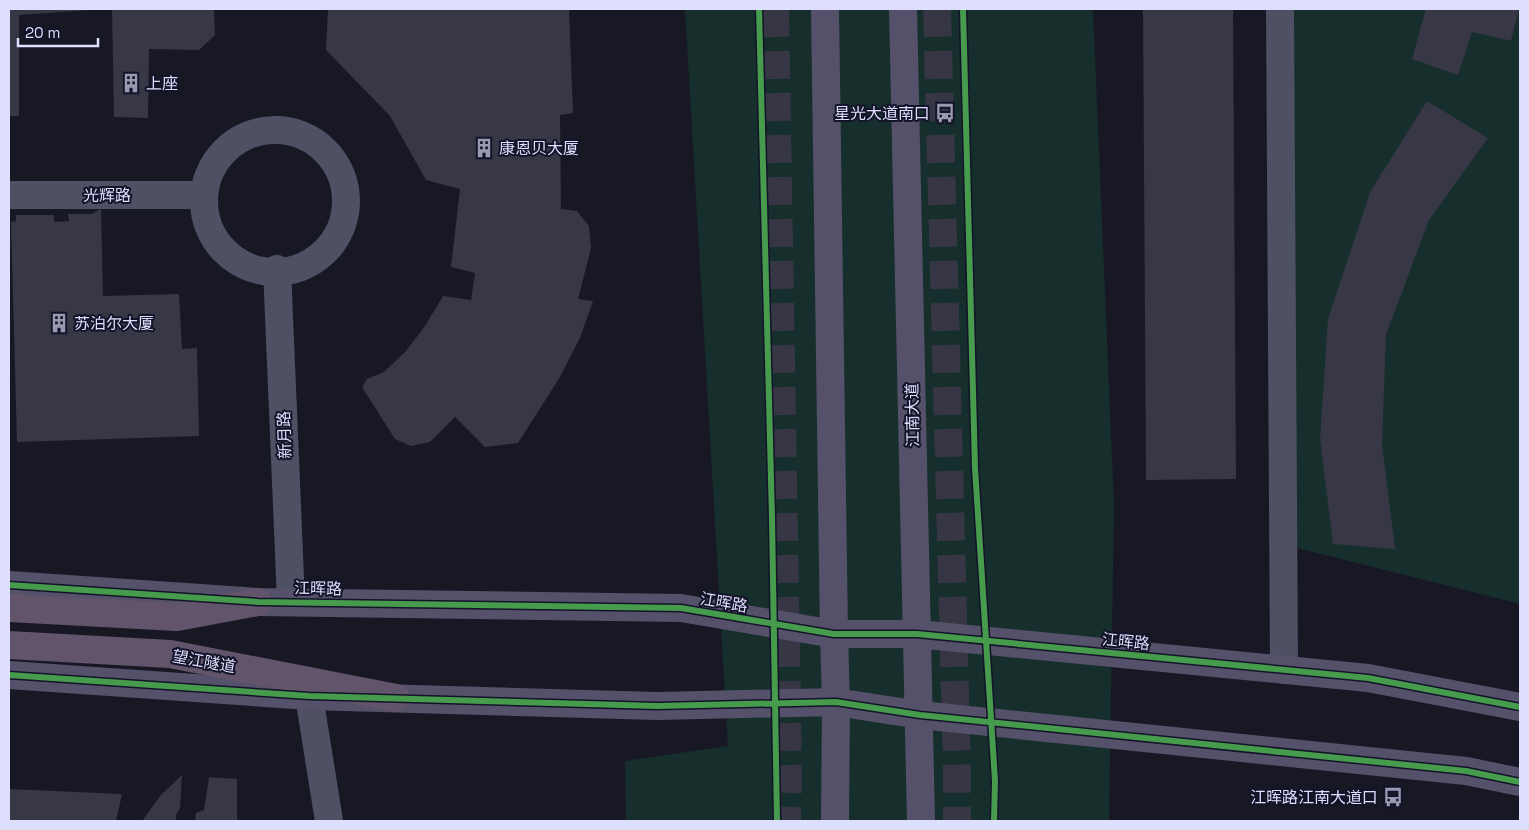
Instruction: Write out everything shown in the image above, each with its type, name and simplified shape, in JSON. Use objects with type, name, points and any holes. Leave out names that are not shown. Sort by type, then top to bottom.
[{"type":"highway","points":[[9,608],[177,617],[258,602]]},
{"type":"highway","name":"望江隧道","points":[[9,645],[170,654],[396,698]]},
{"type":"main road","points":[[825,9],[836,702],[835,821]]},
{"type":"main road","name":"江南大道","points":[[903,9],[921,821]]},
{"type":"main road","name":"江晖路","points":[[9,585],[258,602],[681,608],[834,634],[916,634],[1368,678],[1520,707]]},
{"type":"main road","points":[[9,675],[309,696],[657,706],[836,702],[920,715],[1466,771],[1520,782]]},
{"type":"street","points":[[1280,9],[1284,670]]},
{"type":"street","points":[[267,130],[291,132],[314,141],[332,157],[343,178],[347,200],[344,222],[334,242],[319,258],[299,269],[254,270],[232,259],[216,241],[206,219],[204,195],[211,172],[224,151],[244,137],[267,130]]},
{"type":"street","name":"光辉路","points":[[9,195],[204,195]]},
{"type":"street","name":"新月路","points":[[278,269],[291,601]]},
{"type":"street","points":[[309,696],[329,821]]},
{"type":"green space","points":[[685,9],[1093,9],[1114,506],[1109,821],[626,821],[625,761],[728,746]]},
{"type":"green space","points":[[1290,9],[1520,9],[1520,604],[1289,546]]},
{"type":"building","points":[[9,9],[90,9],[19,15],[19,116],[9,116]]},
{"type":"building","name":"上座","points":[[112,9],[214,9],[215,35],[199,50],[149,49],[148,118],[114,117]]},
{"type":"building","name":"康恩贝大厦","points":[[328,9],[572,9],[569,11],[573,113],[560,115],[561,209],[577,211],[589,226],[591,248],[578,299],[593,301],[580,338],[560,377],[518,443],[485,447],[455,417],[430,442],[411,446],[395,439],[362,387],[367,379],[384,372],[406,351],[425,326],[443,296],[471,300],[475,273],[451,267],[460,189],[426,180],[390,116],[326,50]]},
{"type":"building","points":[[1143,9],[1233,9],[1236,479],[1146,480]]},
{"type":"building","points":[[1426,9],[1519,9],[1511,41],[1472,32],[1458,75],[1412,59]]},
{"type":"building","points":[[1427,101],[1488,138],[1429,220],[1386,335],[1382,445],[1395,549],[1333,544],[1320,438],[1328,319],[1370,192]]},
{"type":"building","name":"苏泊尔大厦","points":[[101,209],[103,296],[179,294],[182,349],[197,348],[199,436],[17,442],[11,222],[16,221],[16,215],[54,215],[54,222],[69,221],[68,214],[92,214]]},
{"type":"building","points":[[182,775],[180,808],[176,815],[176,821],[142,821],[161,795]]},
{"type":"building","points":[[209,777],[237,779],[237,821],[195,821],[196,813],[204,810]]},
{"type":"building","points":[[9,789],[122,794],[116,821],[9,821]]},
{"type":"tunnel","points":[[775,9],[788,770],[787,821]]},
{"type":"tunnel","points":[[937,9],[957,821]]},
{"type":"cycle path","points":[[759,9],[772,518],[777,821]]},
{"type":"cycle path","points":[[963,9],[975,468],[995,781],[994,821]]},
{"type":"cycle path","points":[[9,585],[258,602],[681,608],[834,634],[917,634],[1368,678],[1520,707]]},
{"type":"cycle path","points":[[9,675],[309,696],[657,706],[836,702],[920,715],[1466,771],[1520,782]]},
{"type":"place","name":"上座","points":[[131,83]]},
{"type":"place","name":"星光大道南口","points":[[945,113]]},
{"type":"place","name":"康恩贝大厦","points":[[484,148]]},
{"type":"place","name":"苏泊尔大厦","points":[[59,323]]},
{"type":"place","name":"江晖路江南大道口","points":[[1393,797]]}]
